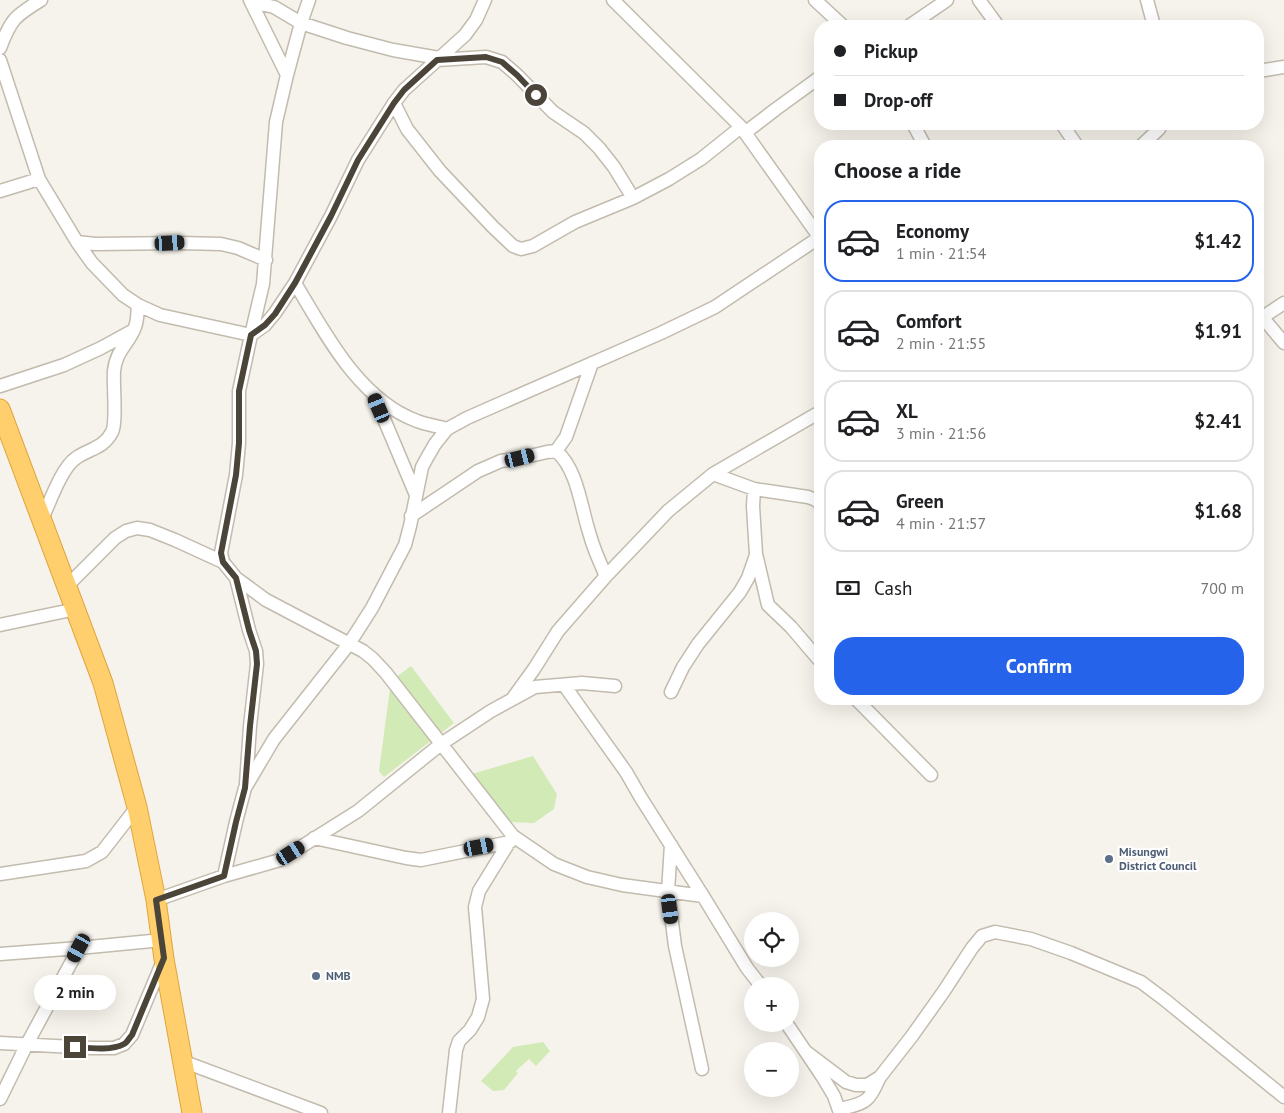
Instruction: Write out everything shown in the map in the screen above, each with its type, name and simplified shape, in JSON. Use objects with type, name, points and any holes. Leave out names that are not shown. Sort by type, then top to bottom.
[{"type":"highway","points":[[0,409],[103,683],[137,807],[156,900],[164,958],[192,1113]]},
{"type":"street","points":[[0,48],[6,31],[13,20],[23,11],[41,0]]},
{"type":"street","points":[[223,562],[221,553],[236,475],[239,443],[239,391],[263,284],[266,260],[276,122],[287,75],[309,0]]},
{"type":"street","points":[[0,60],[38,179],[77,242],[110,283],[138,305],[160,315],[251,335],[265,325],[275,314],[295,283],[358,160],[394,103],[404,90],[465,35],[476,20],[485,0]]},
{"type":"street","points":[[613,0],[743,130],[814,229]]},
{"type":"street","points":[[815,0],[837,20]]},
{"type":"street","points":[[920,20],[948,0]]},
{"type":"street","points":[[979,0],[994,20]]},
{"type":"street","points":[[1147,0],[1152,20]]},
{"type":"street","points":[[251,2],[274,7],[301,24],[393,50],[438,59],[486,57],[502,62],[553,112],[584,133],[600,148],[633,198]]},
{"type":"street","points":[[251,2],[287,75]]},
{"type":"street","points":[[1264,70],[1284,67]]},
{"type":"street","points":[[394,103],[406,129],[426,154],[493,227],[516,248],[521,248],[533,246],[575,222],[633,198],[668,179],[702,159],[814,81]]},
{"type":"street","points":[[0,191],[38,179]]},
{"type":"street","points":[[245,788],[274,739],[349,644],[372,608],[405,545],[422,467],[435,444],[447,429],[467,418],[661,333],[715,307],[814,241]]},
{"type":"street","points":[[77,242],[95,244],[221,244],[238,248],[266,260]]},
{"type":"street","points":[[295,283],[351,372],[372,393],[394,409],[417,421],[447,429]]},
{"type":"street","points":[[1264,312],[1284,303]]},
{"type":"street","points":[[41,521],[67,467],[75,458],[105,442],[113,430],[114,372],[116,361],[137,322],[138,305]]},
{"type":"street","points":[[1264,319],[1284,343]]},
{"type":"street","points":[[0,386],[64,365],[134,329]]},
{"type":"street","points":[[556,451],[566,437],[592,363]]},
{"type":"street","points":[[372,393],[416,495]]},
{"type":"street","points":[[512,700],[558,631],[606,576],[668,511],[714,474],[814,416]]},
{"type":"street","points":[[412,516],[478,471],[502,460],[556,451],[571,470],[589,534],[606,576]]},
{"type":"street","points":[[714,474],[754,489],[814,499]]},
{"type":"street","points":[[754,489],[756,554],[768,605],[791,626],[814,654]]},
{"type":"street","points":[[66,586],[115,538],[126,531],[137,528],[150,530],[223,562],[236,578],[266,600],[363,651],[374,659],[512,839],[554,864],[587,877],[622,885],[704,896]]},
{"type":"street","points":[[671,692],[683,667],[701,639],[740,592],[748,578],[756,554]]},
{"type":"street","points":[[224,876],[245,788],[257,664],[256,651],[236,578]]},
{"type":"street","points":[[0,625],[76,609]]},
{"type":"street","points":[[156,900],[224,876],[280,860],[358,811],[441,744],[491,711],[535,687],[582,683],[615,686]]},
{"type":"street","points":[[564,685],[626,772],[754,977]]},
{"type":"street","points":[[862,705],[931,775]]},
{"type":"street","points":[[0,874],[86,861],[102,852],[137,807]]},
{"type":"street","points":[[314,838],[421,860],[512,839]]},
{"type":"street","points":[[449,1113],[456,1050],[459,1041],[470,1030],[478,1017],[483,999],[475,907],[479,891],[512,839]]},
{"type":"street","points":[[670,845],[668,891],[675,946],[702,1069]]},
{"type":"street","points":[[792,1032],[822,1076],[834,1096],[840,1111],[859,1104],[867,1099],[873,1091],[880,1077],[944,990],[972,948],[982,936],[995,932],[1031,939],[1141,982],[1166,1000],[1284,1097]]},
{"type":"street","points":[[0,954],[162,940]]},
{"type":"street","points":[[0,1099],[27,1044],[79,948]]},
{"type":"street","points":[[0,1043],[91,1048],[114,1048],[124,1044],[132,1035],[164,958]]},
{"type":"street","points":[[805,1051],[846,1082],[856,1085],[867,1085],[880,1077]]},
{"type":"street","points":[[182,1061],[321,1113]]},
{"type":"green space","points":[[411,666],[454,723],[384,777],[379,771],[391,681]]},
{"type":"green space","points":[[533,756],[557,794],[554,809],[534,823],[506,822],[472,774]]},
{"type":"green space","points":[[543,1042],[550,1051],[536,1066],[529,1059],[516,1071],[518,1073],[504,1090],[493,1091],[481,1081],[513,1047]]},
{"type":"place","name":"Misungwi District Council","points":[[1109,859]]},
{"type":"place","name":"NMB","points":[[316,976]]},
{"type":"route","points":[[75,1047],[114,1048],[124,1044],[132,1035],[164,958],[156,900],[224,876],[245,788],[257,664],[256,651],[236,578],[223,562],[221,553],[236,475],[239,443],[239,391],[251,335],[265,325],[275,314],[295,283],[308,261],[358,160],[394,103],[404,90],[437,60],[486,57],[502,62],[536,95]]}]
